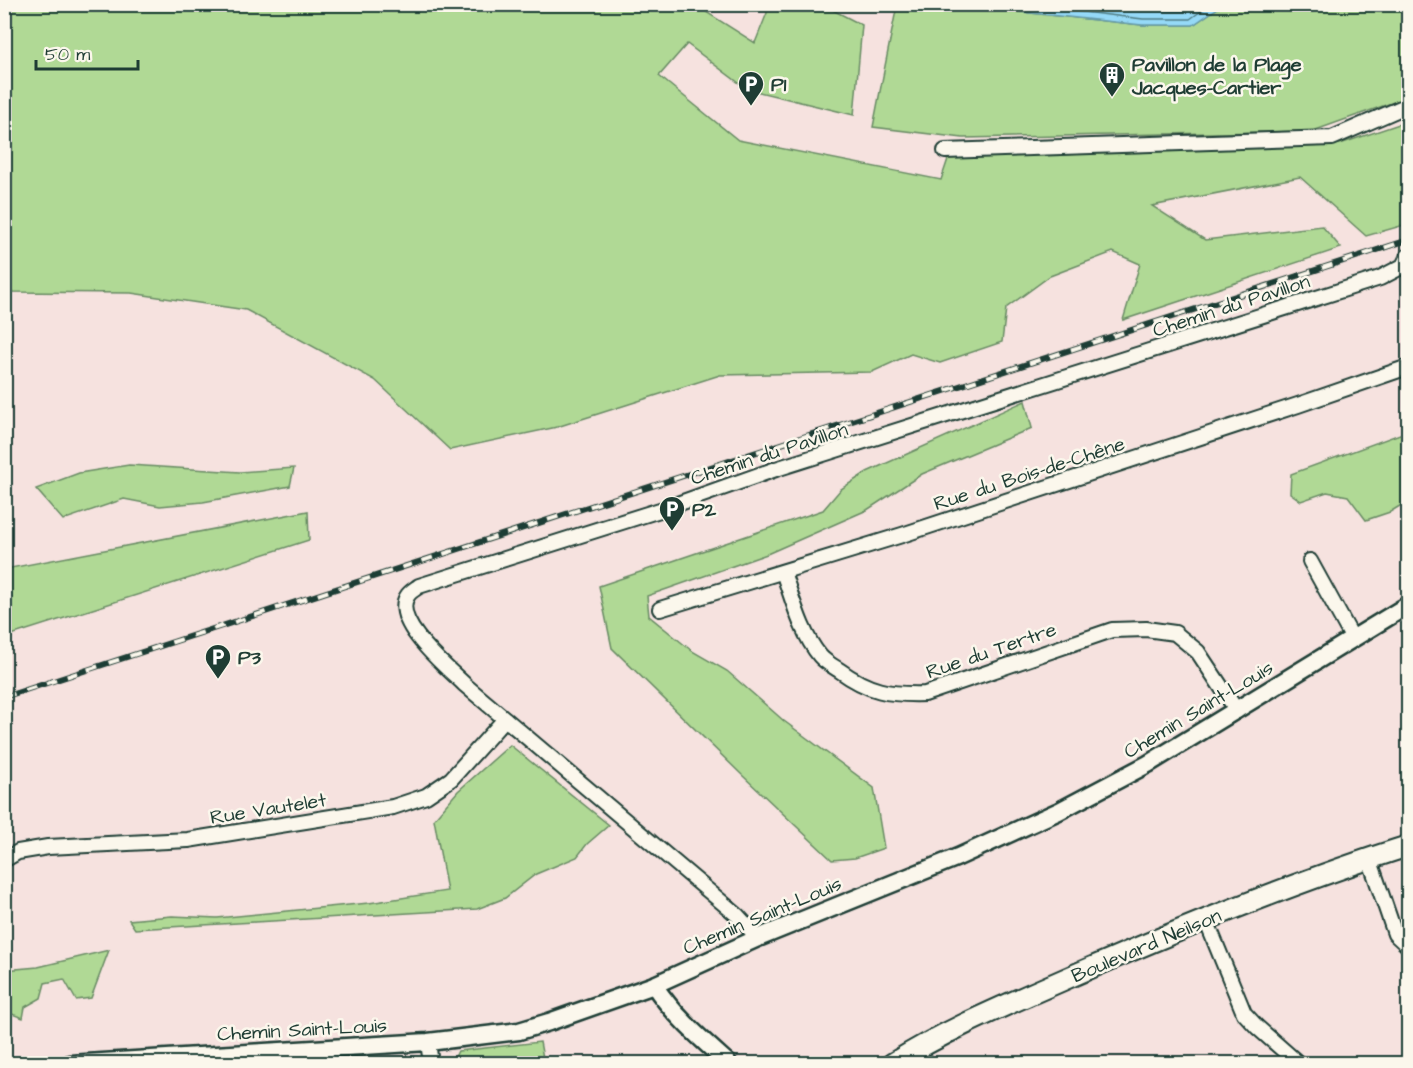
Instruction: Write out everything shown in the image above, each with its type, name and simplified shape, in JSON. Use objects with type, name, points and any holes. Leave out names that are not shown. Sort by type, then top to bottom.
[{"type":"main road","name":"Boulevard Neilson","points":[[892,1064],[925,1043],[1008,1004],[1206,920],[1369,858],[1408,846]]},
{"type":"street","points":[[945,152],[1332,138],[1408,105]]},
{"type":"street","name":"Chemin du Pavillon","points":[[758,938],[737,915],[505,719],[440,660],[410,627],[404,605],[407,596],[418,586],[663,509],[776,469],[1380,278],[1403,266],[1408,256]]},
{"type":"street","name":"Rue du Bois-de-Chêne","points":[[660,609],[783,572],[1287,409],[1408,367]]},
{"type":"street","points":[[1310,561],[1353,639]]},
{"type":"street","name":"Rue du Tertre","points":[[783,572],[803,627],[821,657],[846,676],[870,689],[898,695],[925,694],[1112,630],[1146,629],[1175,633],[1198,652],[1237,711]]},
{"type":"street","name":"Chemin Saint-Louis","points":[[70,1064],[428,1042],[519,1031],[549,1023],[654,985],[758,938],[958,857],[1059,811],[1148,764],[1408,605]]},
{"type":"street","name":"Rue Vautelet","points":[[4,860],[18,852],[48,847],[188,840],[393,807],[426,796],[451,779],[505,719]]},
{"type":"street","points":[[1369,858],[1395,934],[1408,946]]},
{"type":"street","points":[[1206,920],[1244,1013],[1299,1064]]},
{"type":"street","points":[[654,985],[665,1002],[693,1033],[729,1064]]},
{"type":"street","points":[[428,1042],[431,1064]]},
{"type":"green space","points":[[5,5],[699,5],[706,12],[755,43],[767,13],[766,5],[823,5],[862,25],[854,115],[747,89],[687,44],[659,76],[738,140],[941,180],[949,156],[1340,144],[1408,121],[1408,224],[1366,236],[1300,177],[1152,206],[1205,240],[1322,226],[1341,248],[1123,320],[1140,264],[1113,252],[1050,276],[1006,308],[1002,342],[940,363],[911,354],[872,372],[720,375],[557,427],[450,450],[375,380],[246,310],[131,293],[9,292],[5,289]]},
{"type":"green space","points":[[897,5],[994,5],[1021,12],[1142,25],[1193,25],[1222,5],[1408,5],[1408,97],[1313,131],[963,138],[873,127]]},
{"type":"green space","points":[[1025,401],[1032,428],[922,474],[867,510],[767,554],[647,596],[649,616],[692,651],[727,671],[784,721],[874,788],[884,848],[855,858],[832,860],[612,648],[599,586],[823,510],[841,489],[867,472]]},
{"type":"green space","points":[[1408,431],[1408,501],[1390,512],[1366,520],[1348,496],[1327,492],[1301,501],[1290,493],[1291,474]]},
{"type":"green space","points":[[129,465],[240,472],[294,468],[290,486],[203,502],[160,506],[124,499],[63,520],[36,489],[79,473]]},
{"type":"green space","points":[[308,511],[309,540],[5,637],[5,569]]},
{"type":"green space","points":[[510,745],[609,825],[587,844],[577,857],[536,874],[505,898],[477,909],[135,929],[129,920],[172,916],[217,918],[369,903],[447,891],[434,819],[458,791]]},
{"type":"green space","points":[[109,950],[91,998],[76,1000],[64,979],[45,983],[41,998],[25,1007],[23,1018],[9,1013],[5,1006],[5,970],[38,967]]},
{"type":"green space","points":[[540,1042],[543,1058],[536,1063],[452,1063],[458,1051]]},
{"type":"water","points":[[994,5],[1222,5],[1193,25],[1142,25],[1021,12]]},
{"type":"railway","points":[[4,697],[1408,240]]},
{"type":"place","name":"Pavillon de la Plage Jacques-Cartier","points":[[1112,98]]},
{"type":"place","name":"P1","points":[[751,107]]},
{"type":"place","name":"P2","points":[[672,532]]},
{"type":"place","name":"P3","points":[[218,680]]}]
